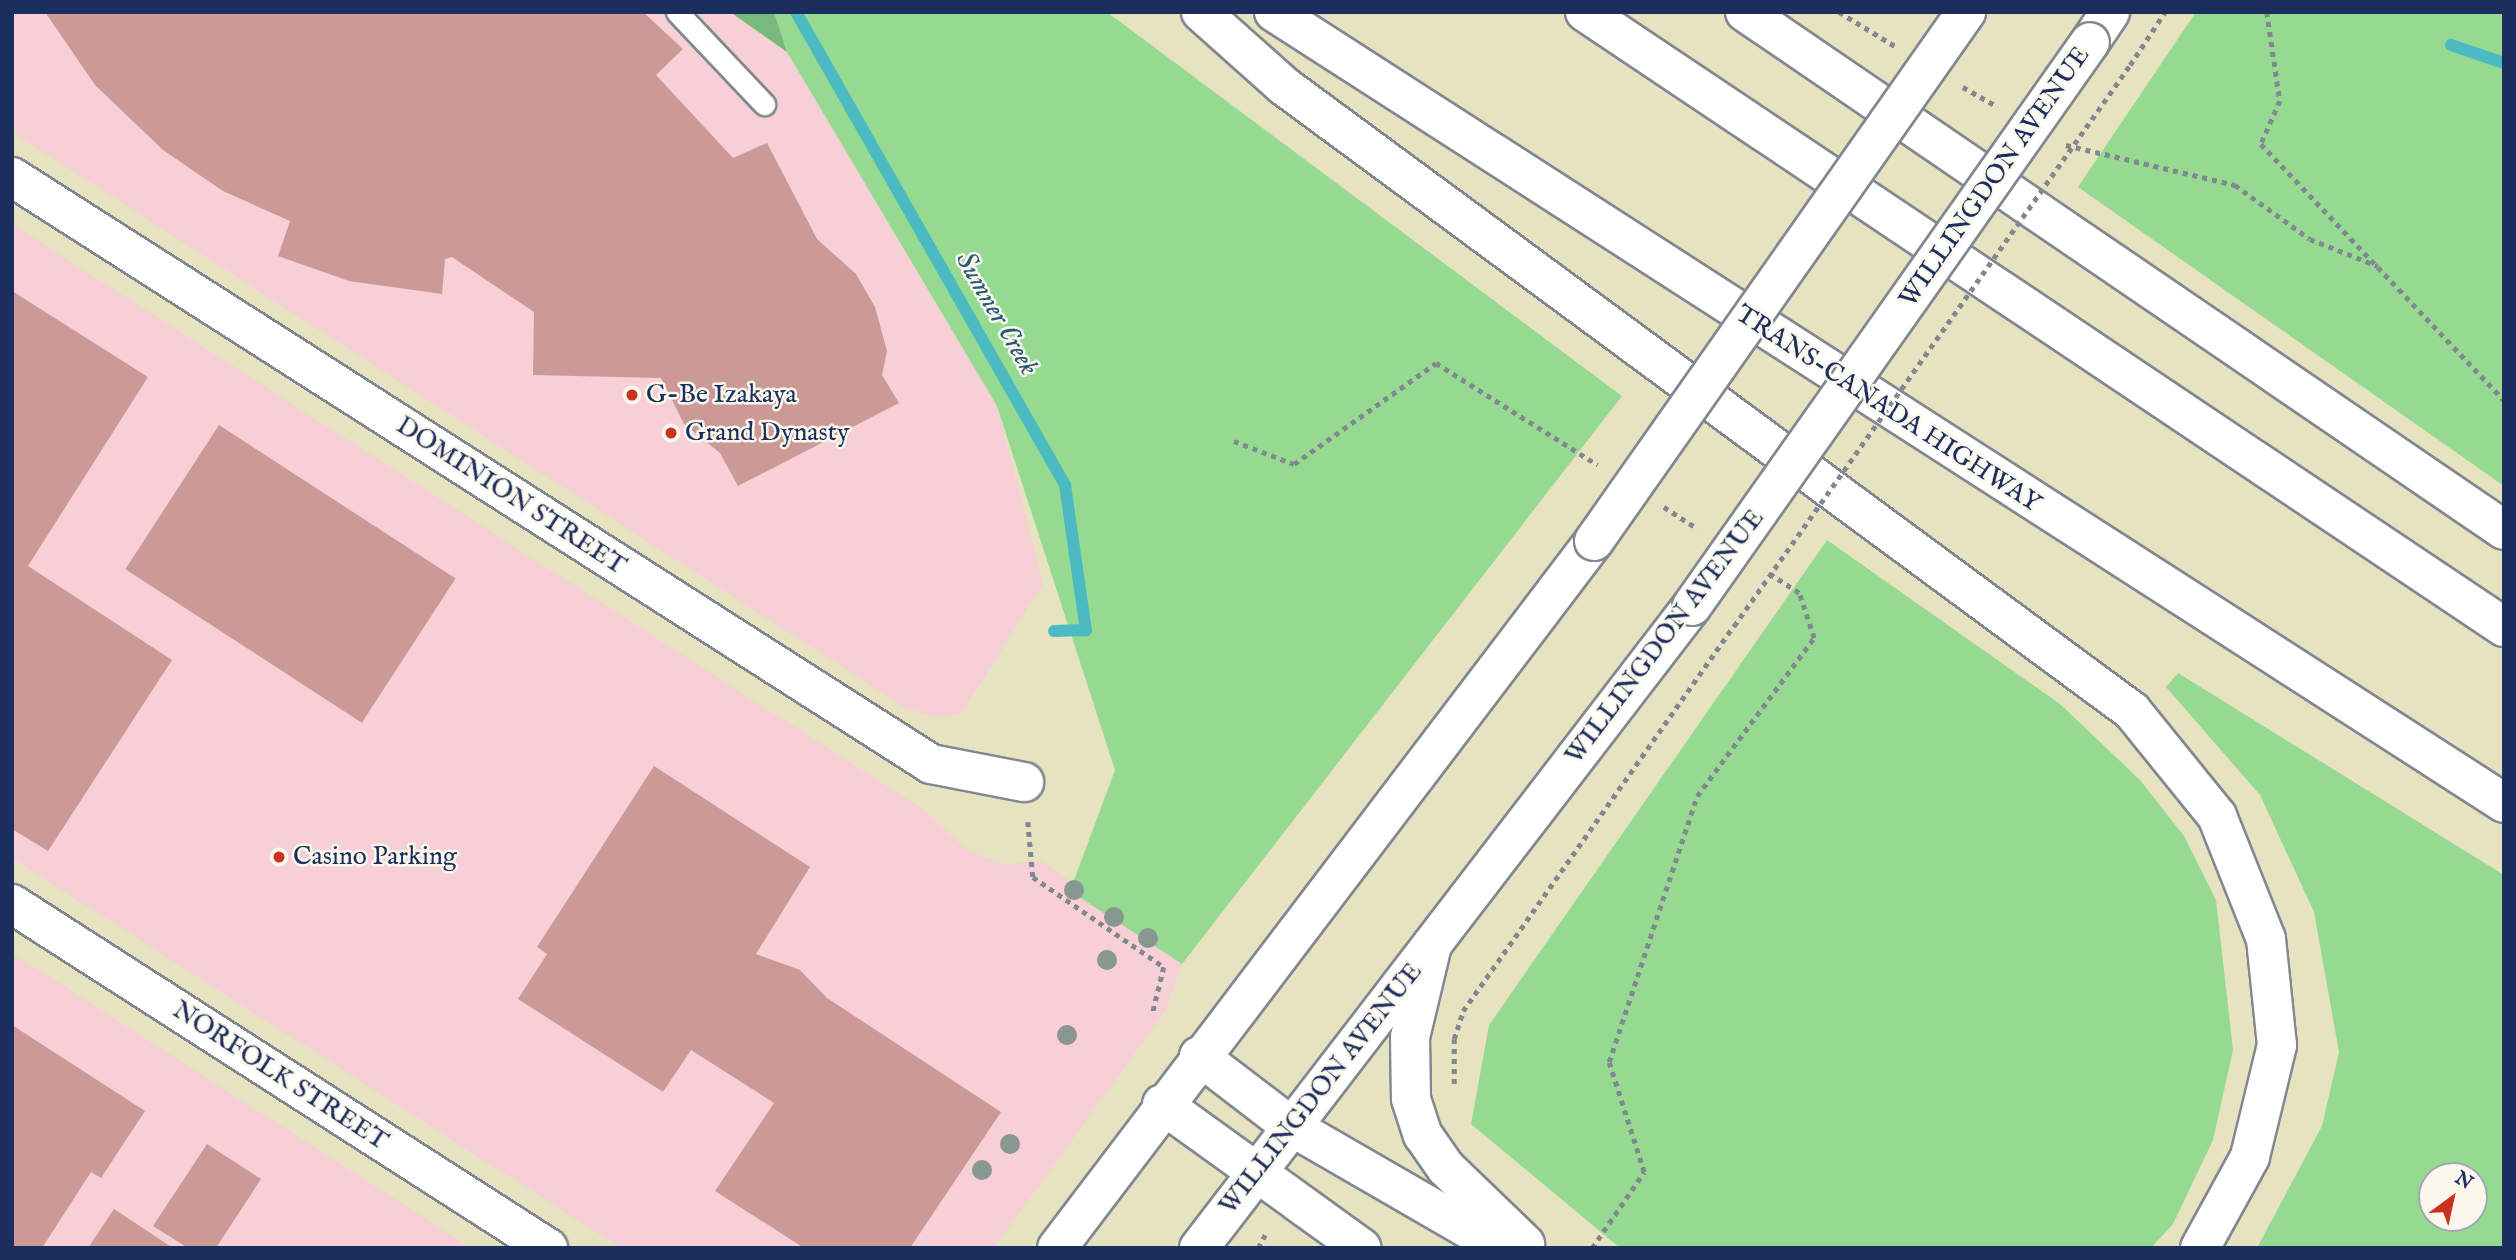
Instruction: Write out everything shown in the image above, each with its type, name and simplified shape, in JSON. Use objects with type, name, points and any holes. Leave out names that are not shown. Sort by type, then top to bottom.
[{"type":"main road","points":[[1202,12],[1284,86],[2132,711],[2217,816],[2266,939],[2277,1045],[2250,1157],[2200,1248]]},
{"type":"main road","name":"TRANS-CANADA HIGHWAY","points":[[1274,12],[2504,803]]},
{"type":"main road","points":[[1585,12],[2504,627]]},
{"type":"main road","points":[[1745,12],[2504,530]]},
{"type":"main road","points":[[1057,1248],[1162,1104],[1594,541],[1966,12]]},
{"type":"main road","name":"WILLINGDON AVENUE","points":[[1199,1248],[1692,606],[2100,27]]},
{"type":"main road","name":"DOMINION STREET","points":[[12,177],[931,764],[1024,782]]},
{"type":"main road","name":"NORFOLK STREET","points":[[12,904],[548,1248]]},
{"type":"main road","points":[[1432,945],[1410,1037],[1411,1099],[1423,1135],[1446,1168],[1529,1248]]},
{"type":"main road","points":[[1199,1056],[1292,1126],[1502,1248]]},
{"type":"main road","points":[[1162,1104],[1362,1248]]},
{"type":"lane","points":[[677,12],[764,104]]},
{"type":"path","points":[[1839,12],[1907,53]]},
{"type":"path","points":[[1444,1092],[1454,1088],[1454,1039],[1463,1011],[2165,12]]},
{"type":"path","points":[[2267,12],[2280,101],[2262,144],[2504,400]]},
{"type":"path","points":[[1953,80],[2010,115]]},
{"type":"path","points":[[2055,142],[2235,185],[2310,239],[2378,266]]},
{"type":"path","points":[[1234,441],[1294,464],[1436,363],[1612,474]]},
{"type":"path","points":[[1658,504],[1705,533]]},
{"type":"path","points":[[1592,1248],[1644,1172],[1609,1062],[1697,796],[1814,638],[1799,593],[1752,563]]},
{"type":"path","points":[[1024,782],[1033,877],[1164,967],[1153,1012]]},
{"type":"path","points":[[1258,1248],[1265,1235]]},
{"type":"shaded area","points":[[12,12],[730,12],[787,52],[997,406],[1043,584],[961,714],[936,717],[906,708],[12,132]]},
{"type":"shaded area","points":[[12,224],[924,810],[968,851],[1006,865],[1041,860],[1182,964],[1165,1011],[994,1248],[621,1248],[12,858]]},
{"type":"shaded area","points":[[12,953],[471,1248],[12,1248]]},
{"type":"green space","points":[[730,12],[774,12],[787,52]]},
{"type":"green space","points":[[774,12],[1107,12],[1622,396],[1182,964],[1070,891],[1115,770],[997,406],[787,52]]},
{"type":"green space","points":[[2196,12],[2504,12],[2504,486],[2078,187]]},
{"type":"green space","points":[[1827,540],[2060,704],[2140,780],[2184,836],[2216,900],[2233,1050],[2213,1140],[2173,1224],[2151,1248],[1620,1248],[1471,1124],[1489,1025]]},
{"type":"green space","points":[[2178,673],[2504,875],[2504,1248],[2257,1248],[2322,1126],[2339,1052],[2314,912],[2260,795],[2166,687]]},
{"type":"building","points":[[45,12],[643,12],[683,49],[656,75],[733,158],[767,143],[817,239],[856,274],[875,307],[887,351],[882,375],[899,403],[738,486],[720,453],[684,424],[661,378],[533,375],[534,312],[452,257],[445,259],[442,294],[349,281],[278,256],[290,221],[223,191],[163,150],[95,85]]},
{"type":"building","points":[[12,291],[148,377],[28,566],[172,660],[48,851],[12,829]]},
{"type":"building","points":[[219,425],[456,579],[362,723],[125,569]]},
{"type":"building","points":[[654,766],[810,867],[756,954],[800,970],[827,998],[1001,1112],[910,1248],[804,1248],[715,1191],[774,1103],[691,1050],[663,1092],[518,999],[547,954],[537,947]]},
{"type":"building","points":[[12,1025],[145,1111],[101,1178],[91,1172],[42,1248],[12,1248]]},
{"type":"building","points":[[207,1144],[261,1179],[216,1248],[188,1248],[153,1226]]},
{"type":"building","points":[[114,1209],[173,1248],[88,1248]]},
{"type":"waterway","name":"Sumner Creek","points":[[796,12],[1065,485],[1086,630],[1054,631]]},
{"type":"waterway","points":[[2451,45],[2504,63]]},
{"type":"place","name":"G-Be Izakaya","points":[[632,395]]},
{"type":"place","name":"Grand Dynasty","points":[[671,433]]},
{"type":"place","name":"Casino Parking","points":[[279,857]]}]
